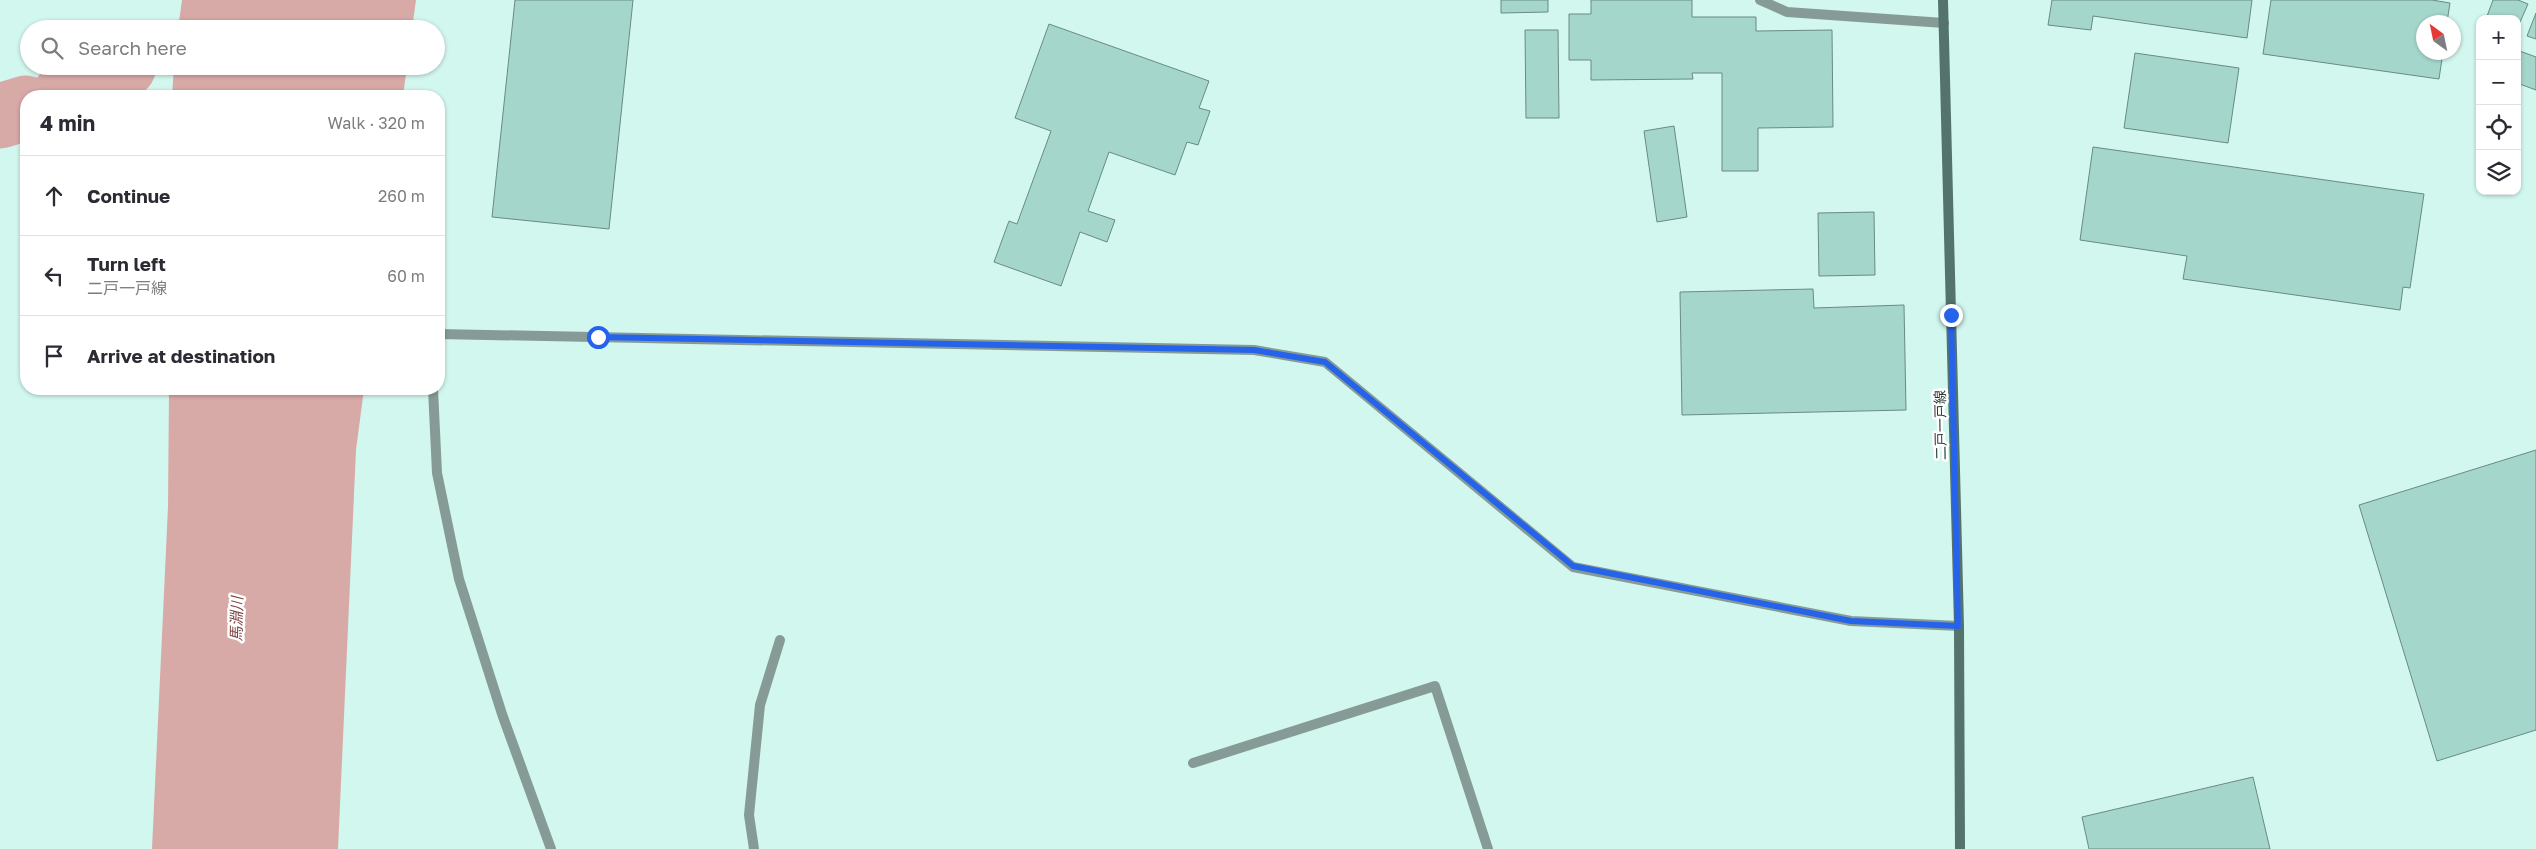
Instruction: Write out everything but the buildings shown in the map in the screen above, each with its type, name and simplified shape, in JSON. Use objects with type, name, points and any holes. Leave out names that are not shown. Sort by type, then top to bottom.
[{"type":"main road","name":"二戸一戸線","points":[[1943,0],[1958,626],[1960,849]]},
{"type":"street","points":[[1760,0],[1787,12],[1944,23]]},
{"type":"street","points":[[445,334],[1254,350],[1325,362],[1573,566],[1851,621],[1958,626]]},
{"type":"street","points":[[433,395],[437,473],[459,579],[502,714],[551,849]]},
{"type":"street","points":[[754,849],[749,815],[760,705],[780,640]]},
{"type":"street","points":[[1193,763],[1435,686],[1488,849]]},
{"type":"water","points":[[182,0],[416,0],[413,20],[179,20]]},
{"type":"water","points":[[173,75],[406,75],[404,90],[172,90]]},
{"type":"water","name":"馬淵川","points":[[169,395],[363,395],[356,450],[338,849],[152,849],[168,507]]},
{"type":"waterway","points":[[84,90],[91,88],[110,75]]},
{"type":"waterway","points":[[0,116],[20,110]]},
{"type":"route","points":[[598,337],[1254,350],[1325,362],[1492,502],[1573,566],[1851,621],[1958,626],[1951,315]]}]
